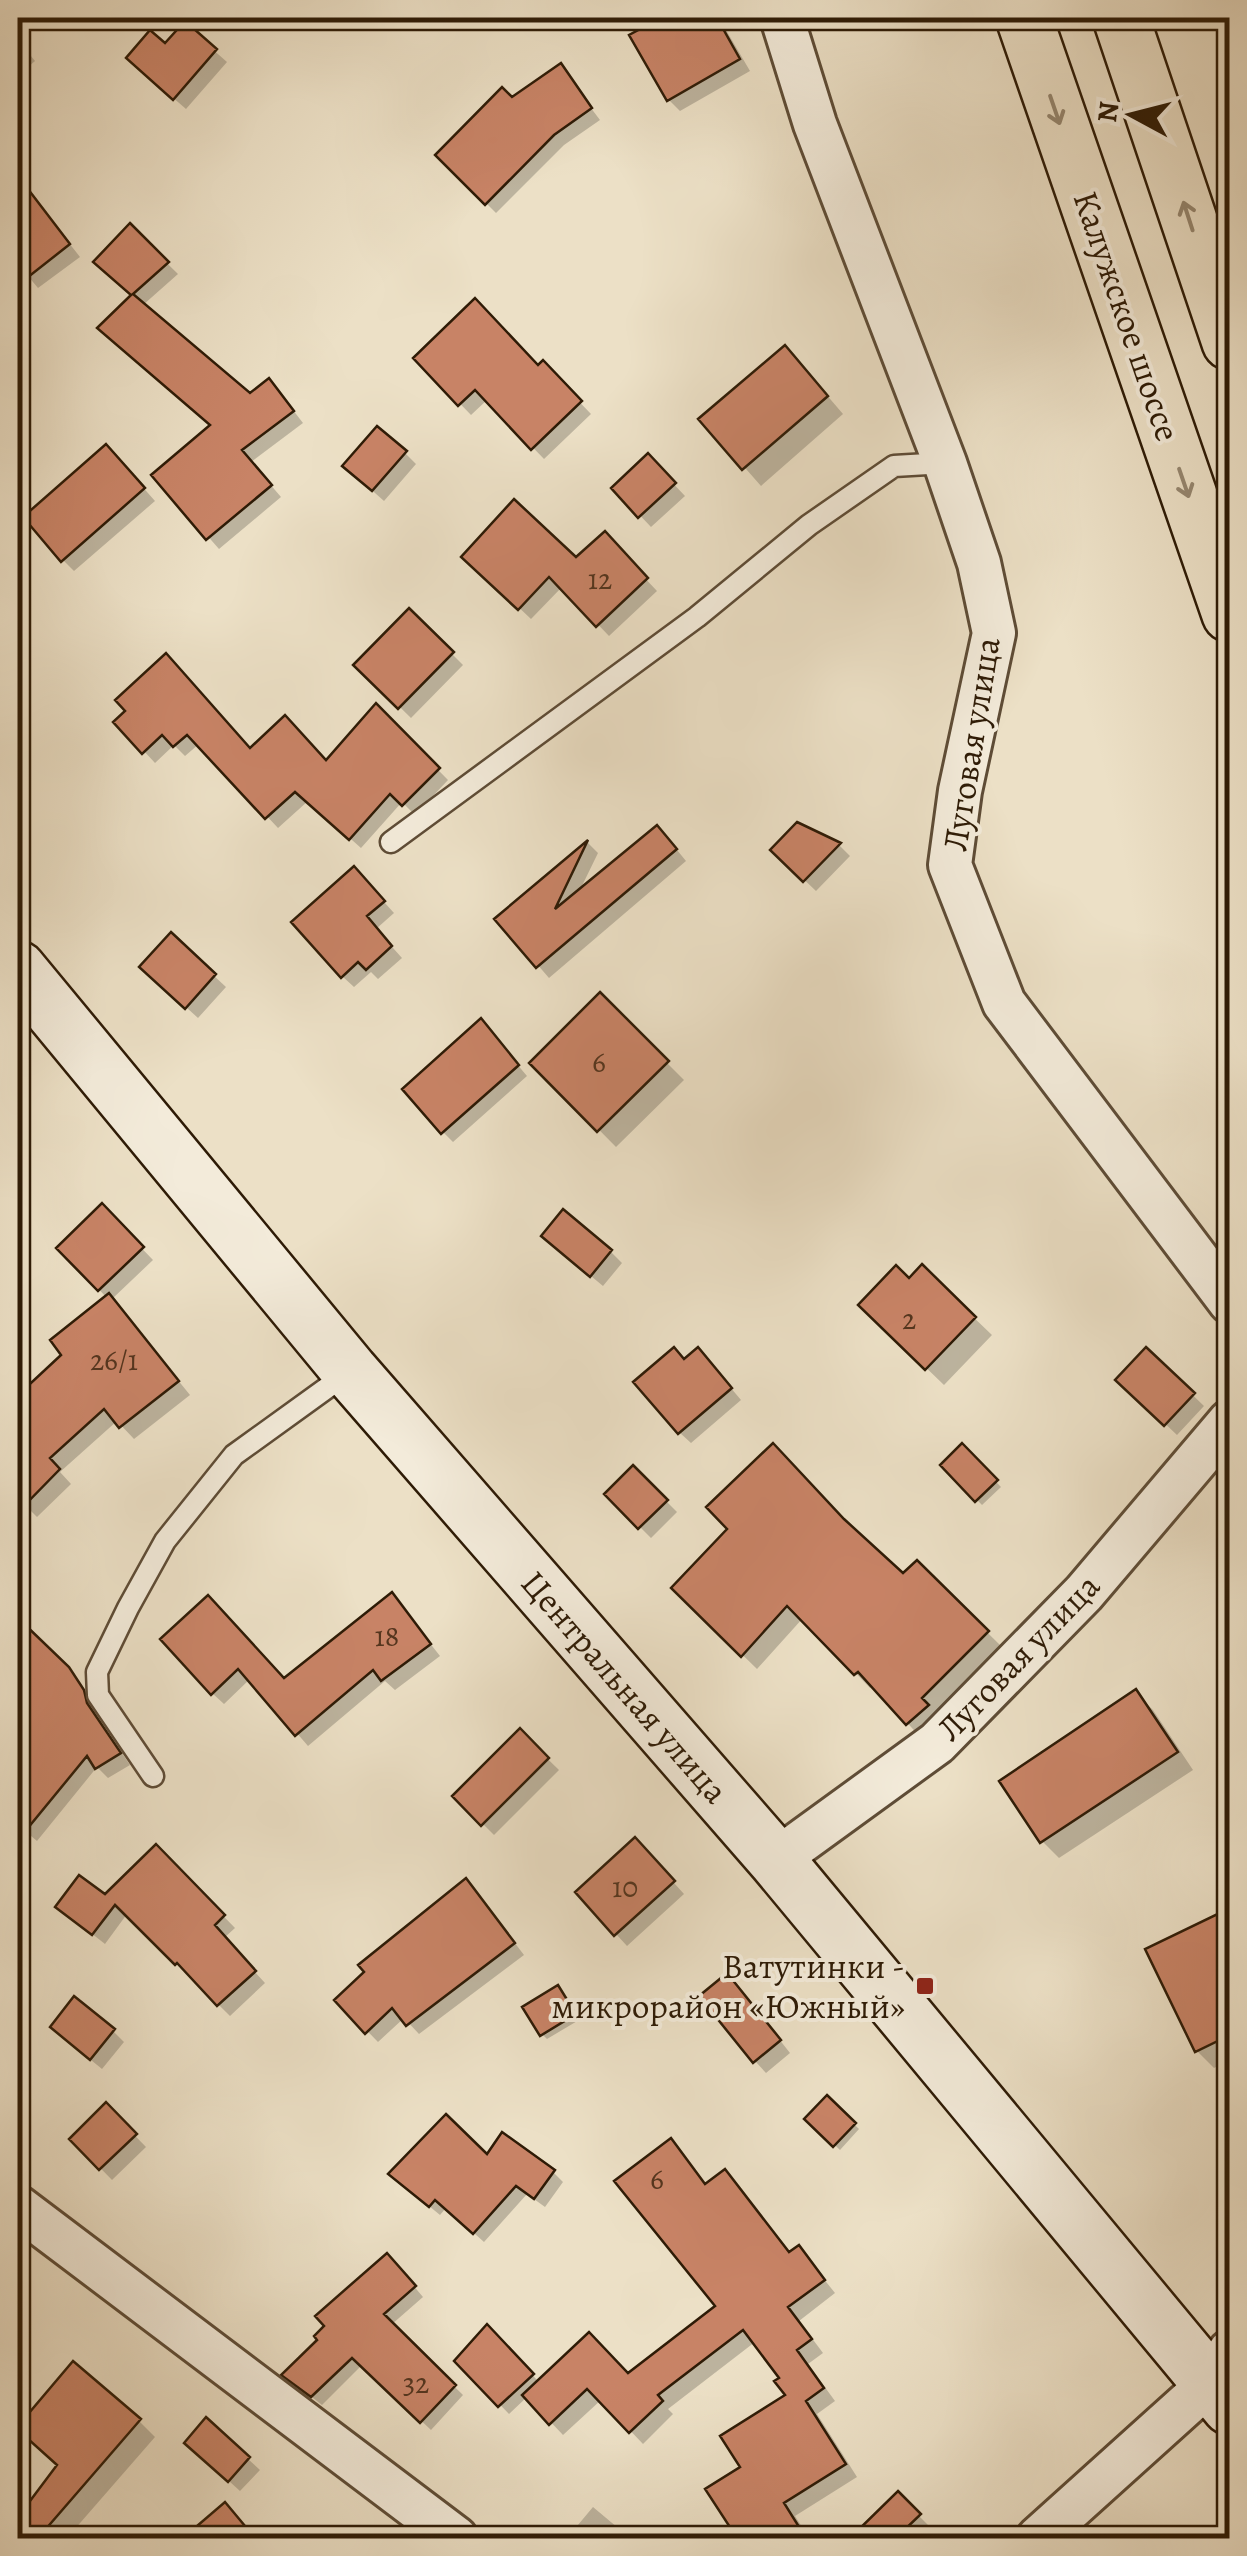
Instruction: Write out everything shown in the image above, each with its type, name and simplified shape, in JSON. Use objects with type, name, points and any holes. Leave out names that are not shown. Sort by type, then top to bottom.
[{"type":"highway","name":"Калужское шоссе","points":[[1024,18],[1230,614]]},
{"type":"highway","points":[[1121,18],[1230,342]]},
{"type":"street","name":"Луговая улица","points":[[782,18],[815,124],[945,462],[979,564],[994,633],[960,791],[950,864],[1004,1003],[1230,1302]]},
{"type":"street","name":"Центральная улица","points":[[18,969],[350,1371],[1223,2381]]},
{"type":"street","name":"Луговая улица","points":[[776,1860],[937,1743],[1084,1593],[1230,1421]]},
{"type":"street","points":[[18,2207],[456,2538]]},
{"type":"street","points":[[1038,2538],[1223,2381]]},
{"type":"lane","points":[[391,842],[681,628],[809,525],[894,466],[945,462]]},
{"type":"lane","points":[[152,1776],[98,1695],[97,1672],[128,1608],[165,1541],[234,1456],[350,1371]]},
{"type":"building","points":[[661,18],[717,18],[740,59],[667,101],[629,35]]},
{"type":"building","points":[[185,21],[217,49],[173,100],[126,58],[150,30],[165,43]]},
{"type":"building","points":[[561,63],[592,108],[554,135],[485,205],[435,155],[502,87],[512,97]]},
{"type":"building","points":[[18,176],[70,244],[18,285]]},
{"type":"building","points":[[130,223],[169,262],[133,294],[250,393],[269,378],[294,411],[242,450],[272,485],[206,540],[151,475],[210,425],[97,328],[131,295],[93,262]]},
{"type":"building","points":[[475,298],[538,365],[543,360],[582,401],[531,450],[475,390],[458,406],[413,358]]},
{"type":"building","points":[[785,345],[828,396],[742,470],[698,419]]},
{"type":"building","points":[[377,426],[407,451],[372,491],[342,466]]},
{"type":"building","points":[[106,444],[145,488],[61,562],[23,517]]},
{"type":"building","points":[[648,453],[676,483],[638,518],[611,488]]},
{"type":"building","points":[[514,499],[576,557],[605,531],[648,578],[596,627],[549,577],[518,610],[461,557]]},
{"type":"building","points":[[409,608],[454,652],[398,709],[353,665]]},
{"type":"building","points":[[166,653],[250,748],[285,715],[326,760],[376,703],[440,768],[402,806],[390,794],[349,840],[295,792],[265,819],[187,735],[173,747],[162,735],[142,754],[113,722],[125,711],[115,700]]},
{"type":"building","points":[[797,822],[841,843],[803,882],[770,850]]},
{"type":"building","points":[[657,825],[677,849],[536,968],[494,919],[588,840],[555,909]]},
{"type":"building","points":[[354,866],[385,901],[367,916],[392,946],[366,970],[358,962],[341,978],[291,922]]},
{"type":"building","points":[[171,932],[216,974],[185,1009],[139,967]]},
{"type":"building","points":[[600,992],[669,1061],[597,1132],[529,1063]]},
{"type":"building","points":[[481,1018],[519,1065],[441,1134],[402,1089]]},
{"type":"building","points":[[102,1203],[144,1247],[98,1291],[56,1248]]},
{"type":"building","points":[[563,1209],[612,1250],[590,1277],[541,1236]]},
{"type":"building","points":[[922,1264],[976,1317],[925,1370],[858,1305],[896,1265],[909,1278]]},
{"type":"building","points":[[109,1293],[179,1381],[119,1428],[104,1409],[50,1458],[60,1469],[18,1512],[18,1395],[61,1355],[50,1340]]},
{"type":"building","points":[[674,1347],[684,1359],[698,1347],[732,1388],[678,1434],[633,1382]]},
{"type":"building","points":[[1146,1347],[1195,1393],[1164,1426],[1115,1380]]},
{"type":"building","points":[[773,1443],[844,1519],[903,1573],[917,1560],[989,1631],[922,1698],[929,1705],[906,1725],[858,1672],[854,1675],[787,1606],[741,1657],[671,1588],[727,1529],[706,1507]]},
{"type":"building","points":[[962,1443],[998,1480],[975,1502],[940,1465]]},
{"type":"building","points":[[633,1465],[668,1500],[638,1529],[604,1494]]},
{"type":"building","points":[[392,1592],[431,1644],[381,1681],[373,1670],[295,1736],[238,1669],[211,1695],[160,1639],[208,1595],[284,1678]]},
{"type":"building","points":[[18,1618],[69,1667],[84,1690],[87,1703],[121,1753],[95,1769],[87,1756],[18,1840]]},
{"type":"building","points":[[1136,1689],[1178,1752],[1040,1843],[999,1781]]},
{"type":"building","points":[[520,1728],[549,1758],[481,1826],[452,1796]]},
{"type":"building","points":[[635,1837],[675,1881],[614,1936],[575,1892]]},
{"type":"building","points":[[156,1844],[225,1915],[215,1925],[256,1971],[217,2006],[115,1905],[92,1935],[55,1907],[79,1875],[105,1894]]},
{"type":"building","points":[[466,1878],[515,1943],[406,2026],[392,2008],[365,2034],[334,2000],[364,1972],[358,1965]]},
{"type":"building","points":[[1230,1908],[1230,2035],[1195,2052],[1145,1949]]},
{"type":"building","points":[[727,1973],[781,2040],[753,2063],[699,1996]]},
{"type":"building","points":[[558,1985],[576,2014],[540,2036],[522,2007]]},
{"type":"building","points":[[74,1996],[115,2029],[90,2060],[50,2027]]},
{"type":"building","points":[[827,2095],[856,2123],[833,2147],[804,2119]]},
{"type":"building","points":[[106,2102],[137,2134],[99,2170],[69,2139]]},
{"type":"building","points":[[446,2114],[487,2154],[502,2132],[555,2170],[534,2199],[516,2186],[473,2234],[435,2200],[429,2207],[388,2174]]},
{"type":"building","points":[[671,2138],[705,2184],[725,2169],[789,2252],[799,2245],[825,2280],[788,2307],[812,2339],[797,2350],[824,2388],[806,2401],[846,2464],[784,2503],[806,2538],[737,2538],[705,2489],[740,2467],[720,2436],[785,2395],[774,2381],[779,2378],[743,2330],[658,2395],[663,2401],[629,2433],[587,2389],[549,2425],[522,2395],[589,2332],[628,2373],[715,2306],[614,2181]]},
{"type":"building","points":[[387,2253],[416,2286],[384,2314],[456,2385],[420,2423],[352,2358],[311,2397],[281,2375],[317,2340],[314,2336],[324,2326],[315,2316]]},
{"type":"building","points":[[487,2324],[534,2374],[498,2407],[454,2361]]},
{"type":"building","points":[[73,2361],[141,2419],[38,2538],[18,2538],[18,2517],[57,2465],[18,2426]]},
{"type":"building","points":[[206,2417],[250,2457],[228,2482],[184,2443]]},
{"type":"building","points":[[898,2491],[921,2514],[896,2538],[850,2538]]},
{"type":"building","points":[[225,2502],[255,2538],[183,2538]]},
{"type":"place","name":"Ватутинки - микрорайон «Южный»","points":[[925,1986]]}]
